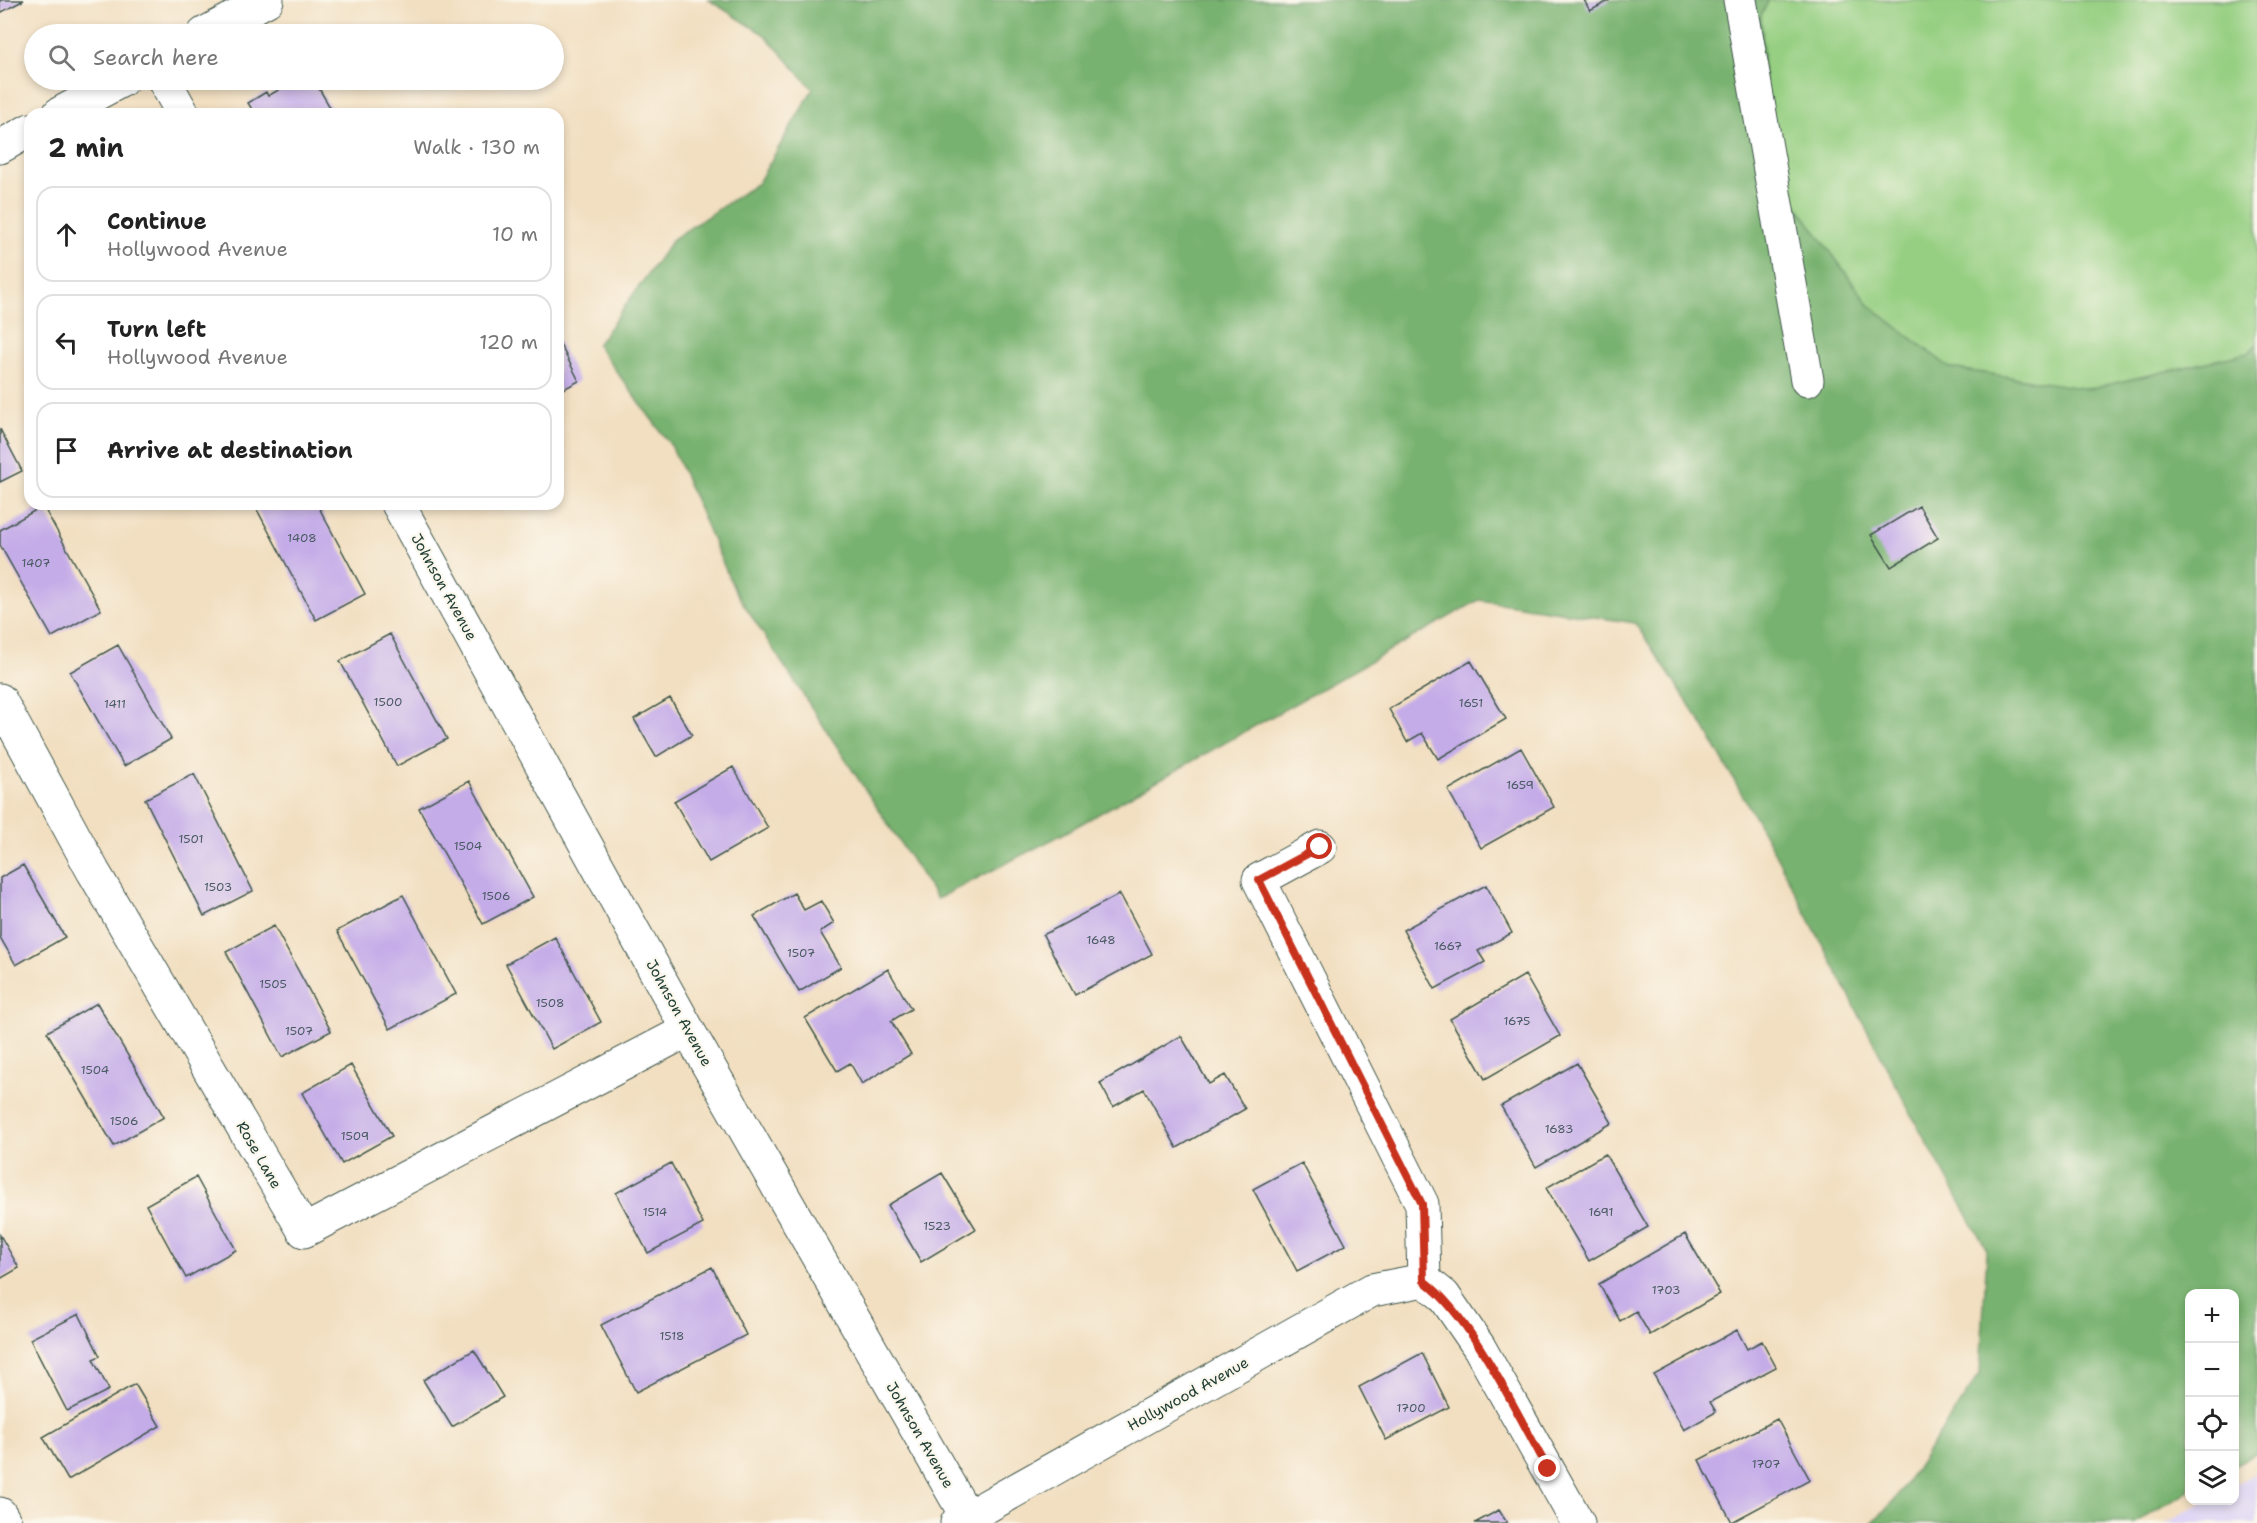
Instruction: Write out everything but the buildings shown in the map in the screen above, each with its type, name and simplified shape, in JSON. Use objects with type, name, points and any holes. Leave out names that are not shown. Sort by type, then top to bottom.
[{"type":"street","points":[[223,24],[267,0]]},
{"type":"street","points":[[1740,0],[1808,380]]},
{"type":"street","points":[[70,108],[103,90]]},
{"type":"street","points":[[170,90],[180,108]]},
{"type":"street","points":[[0,147],[24,133]]},
{"type":"street","name":"Johnson Avenue","points":[[401,510],[962,1520]]},
{"type":"street","name":"Rose Lane","points":[[0,700],[93,871],[304,1231],[688,1030]]},
{"type":"street","points":[[1320,847],[1259,880],[1422,1204],[1424,1281],[1444,1296],[1479,1347],[1578,1523]]},
{"type":"street","name":"Hollywood Avenue","points":[[962,1520],[1372,1290],[1424,1281]]},
{"type":"street","points":[[0,1514],[5,1523]]},
{"type":"shaded area","points":[[2257,1472],[2257,1523],[2165,1523],[2198,1505],[2239,1505],[2239,1482]]},
{"type":"green space","points":[[709,0],[1769,0],[1761,15],[1766,120],[1795,203],[1869,305],[1950,368],[2088,389],[2248,353],[2257,344],[2257,1453],[2239,1463],[2239,1289],[2185,1289],[2185,1493],[2135,1523],[1872,1523],[1896,1498],[1980,1374],[1987,1250],[1912,1116],[1770,844],[1704,727],[1635,623],[1479,600],[1061,835],[937,899],[735,591],[672,447],[597,345],[673,239],[758,183],[813,89],[765,35]]},
{"type":"green space","points":[[1769,0],[2257,0],[2257,344],[2248,353],[2088,389],[1950,368],[1869,305],[1795,203],[1766,120],[1761,15]]},
{"type":"route","points":[[1320,847],[1259,880],[1422,1204],[1424,1281],[1444,1296],[1479,1347],[1548,1469]]}]
